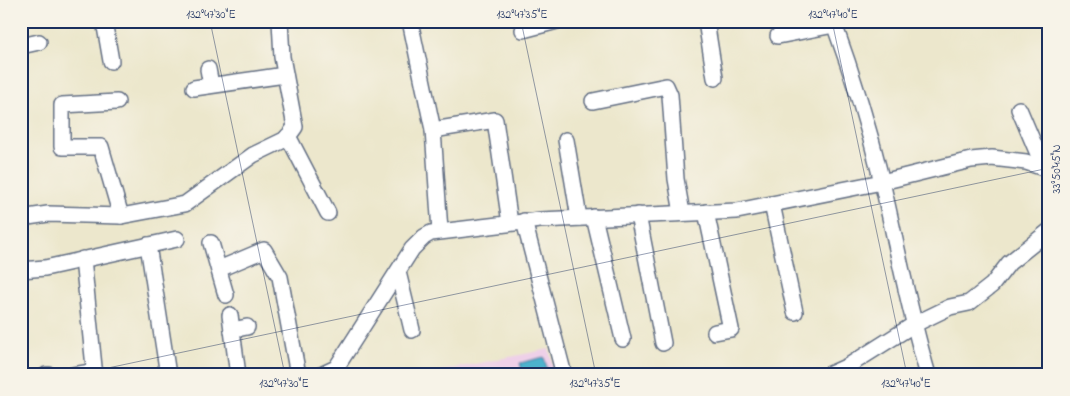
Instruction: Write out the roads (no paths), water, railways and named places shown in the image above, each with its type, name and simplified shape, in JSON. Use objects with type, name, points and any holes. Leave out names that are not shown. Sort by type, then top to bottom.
[{"type":"street","points":[[104,21],[111,61]]},
{"type":"street","points":[[21,218],[48,214],[121,216],[185,204],[253,155],[288,136],[295,127],[282,57],[280,21]]},
{"type":"street","points":[[410,21],[433,130],[440,231]]},
{"type":"street","points":[[524,30],[557,21]]},
{"type":"street","points":[[706,21],[715,78]]},
{"type":"street","points":[[778,36],[834,23],[870,136],[913,325],[928,375]]},
{"type":"street","points":[[21,46],[39,42]]},
{"type":"street","points":[[208,69],[211,85]]},
{"type":"street","points":[[194,88],[285,75]]},
{"type":"street","points":[[593,101],[666,86],[670,95],[676,179],[682,213]]},
{"type":"street","points":[[117,102],[62,105],[62,147],[101,147],[121,216]]},
{"type":"street","points":[[1019,109],[1046,169]]},
{"type":"street","points":[[433,130],[495,120],[517,222],[564,375]]},
{"type":"street","points":[[288,136],[328,213]]},
{"type":"street","points":[[566,140],[611,322],[622,339]]},
{"type":"street","points":[[321,375],[336,368],[418,242],[431,233],[517,222],[737,211],[882,182],[971,160],[992,158],[1026,162],[1046,169]]},
{"type":"street","points":[[772,204],[795,312]]},
{"type":"street","points":[[706,212],[717,296],[731,329],[715,332]]},
{"type":"street","points":[[638,215],[663,343]]},
{"type":"street","points":[[828,375],[848,366],[913,325],[950,307],[969,303],[992,285],[1009,263],[1049,231]]},
{"type":"street","points":[[21,270],[45,268],[177,239]]},
{"type":"street","points":[[211,243],[226,295]]},
{"type":"street","points":[[148,245],[168,375]]},
{"type":"street","points":[[219,269],[264,250],[280,277],[298,375]]},
{"type":"street","points":[[73,375],[91,372],[94,367],[83,259]]},
{"type":"street","points":[[398,272],[412,330]]},
{"type":"street","points":[[230,315],[238,375]]},
{"type":"street","points":[[232,330],[247,327]]},
{"type":"water","points":[[544,357],[549,375],[523,375],[520,363]]}]
